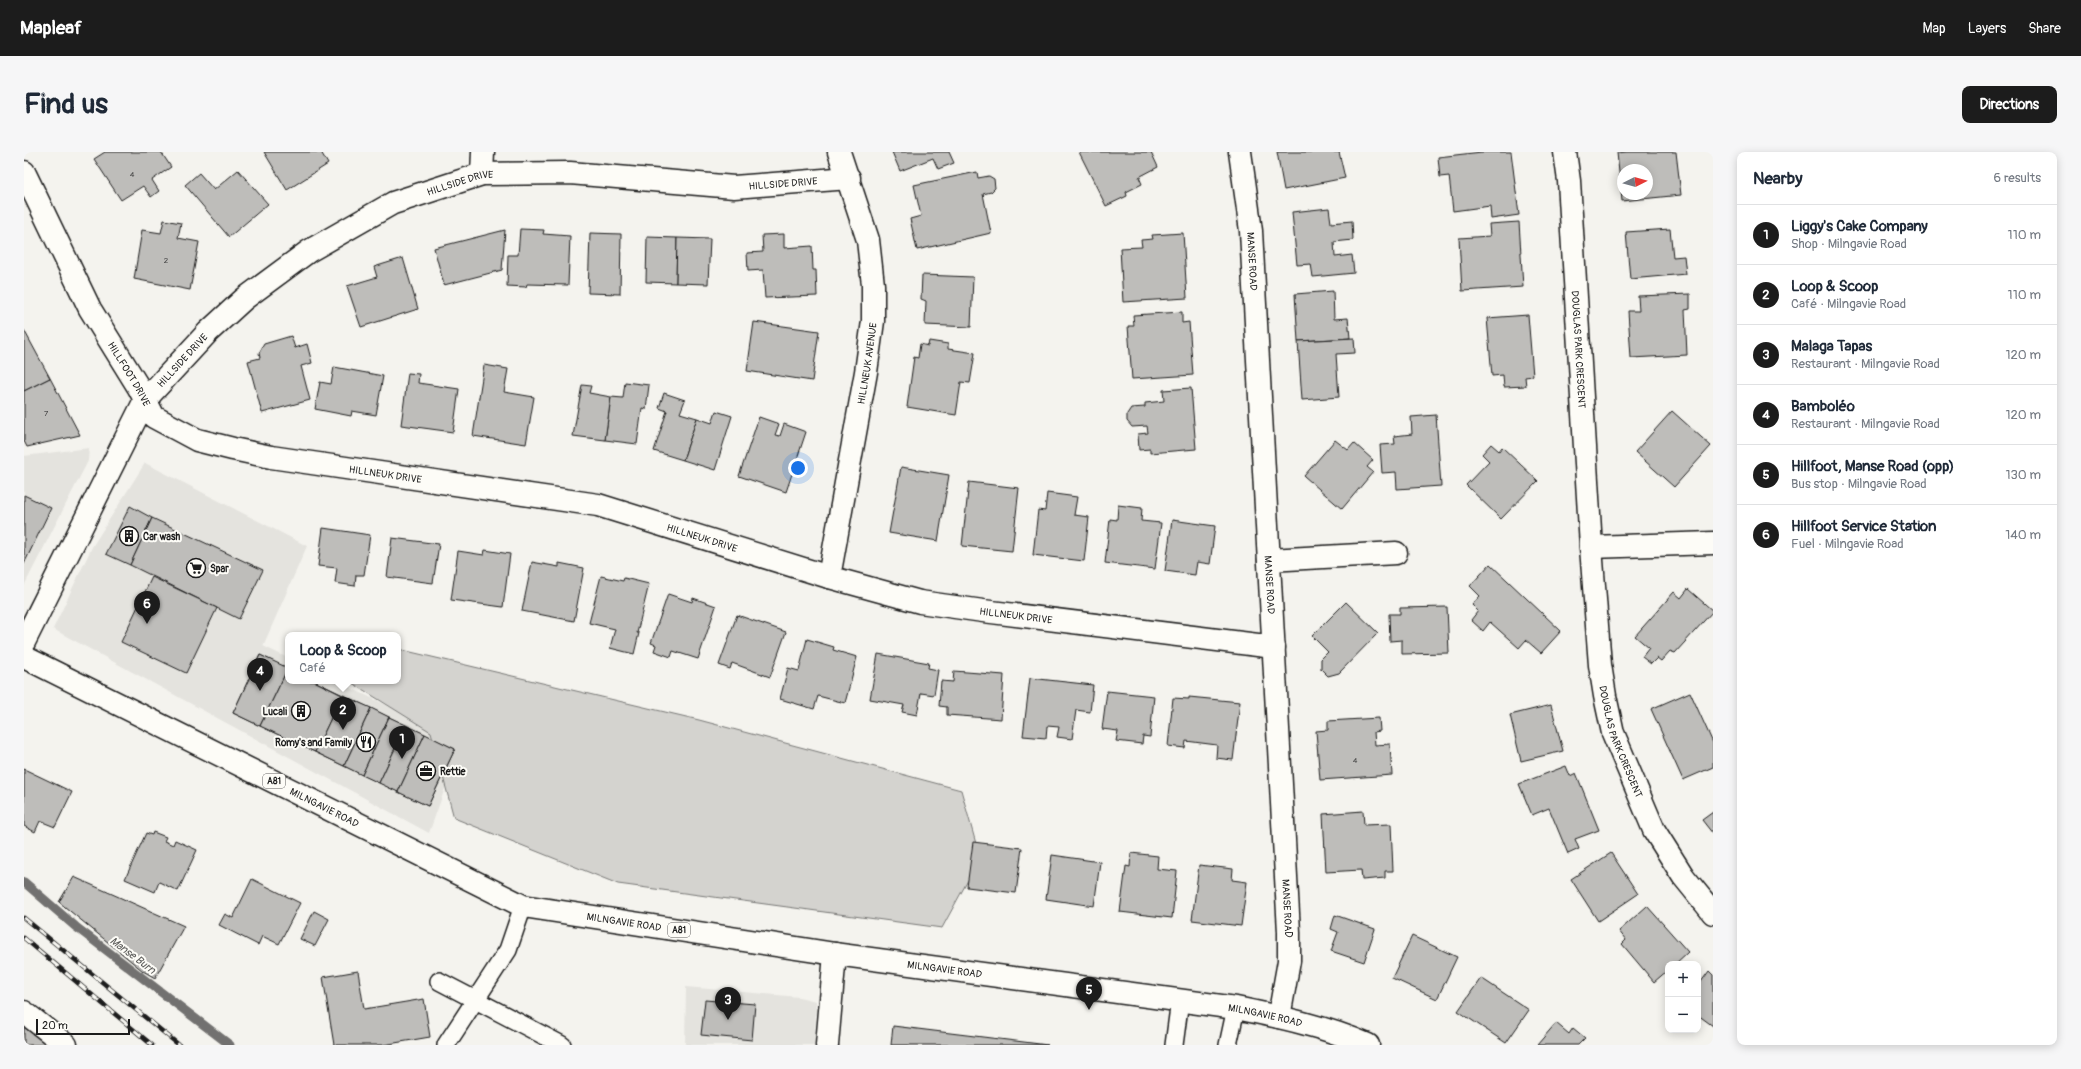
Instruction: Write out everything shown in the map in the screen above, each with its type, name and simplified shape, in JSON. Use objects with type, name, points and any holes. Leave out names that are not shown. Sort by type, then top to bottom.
[{"type":"street","points":[[482,174],[483,152]]},
{"type":"street","name":"HILLNEUK AVENUE","points":[[829,577],[866,372],[873,321],[873,285],[868,240],[839,152]]},
{"type":"street","name":"MANSE ROAD","points":[[1240,152],[1251,231],[1290,932],[1289,961],[1279,1017]]},
{"type":"street","name":"DOUGLAS PARK CRESCENT","points":[[1565,152],[1569,181],[1591,547],[1600,665],[1613,733],[1654,830],[1682,876],[1713,913]]},
{"type":"street","name":"HILLFOOT DRIVE","points":[[24,172],[90,309],[145,400],[24,642]]},
{"type":"street","name":"HILLSIDE DRIVE","points":[[145,400],[208,332],[228,313],[244,299],[309,251],[393,203],[482,174],[570,174],[734,187],[848,178]]},
{"type":"street","name":"HILLNEUK DRIVE","points":[[145,400],[154,417],[197,440],[271,457],[598,505],[829,577],[920,602],[1274,647]]},
{"type":"street","points":[[1591,547],[1713,543]]},
{"type":"street","points":[[1269,560],[1396,553]]},
{"type":"street","name":"MILNGAVIE ROAD","points":[[24,657],[523,906],[835,954],[1236,1008],[1279,1017],[1340,1033],[1368,1045]]},
{"type":"street","points":[[827,1045],[835,954]]},
{"type":"street","points":[[24,1012],[66,1045]]},
{"type":"lane","points":[[446,1045],[508,950],[523,906]]},
{"type":"lane","points":[[439,982],[562,1045]]},
{"type":"lane","points":[[1174,1045],[1180,1000]]},
{"type":"lane","points":[[1228,1045],[1236,1008]]},
{"type":"shaded area","points":[[89,448],[88,461],[24,586],[24,456]]},
{"type":"shaded area","points":[[145,463],[307,546],[263,646],[285,657],[285,684],[342,684],[462,741],[429,833],[53,629],[92,547]]},
{"type":"shaded area","points":[[401,650],[699,720],[961,790],[980,858],[942,928],[618,884],[454,818],[431,732],[354,684],[401,684]]},
{"type":"shaded area","points":[[686,987],[799,997],[816,1001],[815,1045],[685,1045]]},
{"type":"building","points":[[105,152],[161,152],[171,167],[152,180],[159,191],[151,197],[143,186],[121,200],[94,159]]},
{"type":"building","points":[[264,152],[321,152],[328,164],[287,190]]},
{"type":"building","points":[[892,152],[949,152],[954,163],[938,169],[933,158],[900,171]]},
{"type":"building","points":[[1079,152],[1151,152],[1158,167],[1139,177],[1142,184],[1126,192],[1127,196],[1106,206]]},
{"type":"building","points":[[1277,152],[1339,152],[1345,178],[1284,190]]},
{"type":"building","points":[[1482,152],[1511,152],[1519,215],[1491,219],[1490,206],[1453,211],[1449,176],[1440,177],[1438,157]]},
{"type":"building","points":[[1676,152],[1681,195],[1653,198],[1653,164],[1618,164],[1617,153]]},
{"type":"building","points":[[238,170],[268,204],[229,237],[185,185],[199,173],[214,190]]},
{"type":"building","points":[[977,172],[978,178],[989,176],[994,179],[995,188],[991,192],[983,194],[991,233],[917,250],[910,219],[921,216],[914,185]]},
{"type":"building","points":[[1329,208],[1331,223],[1352,221],[1353,240],[1334,242],[1335,257],[1352,255],[1354,273],[1313,277],[1311,264],[1297,265],[1292,212]]},
{"type":"building","points":[[164,220],[181,223],[178,238],[199,242],[190,290],[134,279],[142,230],[161,233]]},
{"type":"building","points":[[1519,222],[1523,287],[1462,291],[1459,238],[1490,236],[1489,224]]},
{"type":"building","points":[[520,229],[544,230],[543,234],[570,236],[568,285],[527,284],[526,287],[507,286],[508,255],[518,255]]},
{"type":"building","points":[[1670,229],[1673,257],[1684,256],[1686,274],[1630,279],[1626,232]]},
{"type":"building","points":[[505,230],[502,270],[444,285],[434,248]]},
{"type":"building","points":[[590,233],[621,234],[620,294],[588,293]]},
{"type":"building","points":[[1183,233],[1187,298],[1123,302],[1120,248],[1142,247],[1141,240],[1153,239],[1152,235]]},
{"type":"building","points":[[784,234],[784,248],[812,246],[813,270],[816,270],[817,296],[765,298],[763,270],[748,271],[747,253],[763,252],[762,235]]},
{"type":"building","points":[[647,237],[677,238],[676,283],[646,282]]},
{"type":"building","points":[[677,238],[710,239],[708,284],[676,283]]},
{"type":"building","points":[[403,258],[418,309],[361,327],[347,286],[377,277],[374,267]]},
{"type":"building","points":[[922,275],[973,277],[971,327],[925,325],[926,301],[921,299]]},
{"type":"building","points":[[1333,291],[1334,319],[1348,318],[1350,338],[1298,341],[1295,294]]},
{"type":"building","points":[[1690,294],[1690,309],[1685,310],[1687,355],[1631,358],[1628,311],[1639,311],[1638,296]]},
{"type":"building","points":[[1182,312],[1182,323],[1189,322],[1193,375],[1132,379],[1128,326],[1134,326],[1133,315]]},
{"type":"building","points":[[1528,315],[1533,376],[1525,377],[1526,386],[1504,387],[1503,375],[1492,376],[1487,318]]},
{"type":"building","points":[[754,322],[819,331],[812,381],[747,371]]},
{"type":"building","points":[[24,330],[50,378],[24,391]]},
{"type":"building","points":[[291,336],[295,348],[307,344],[312,363],[301,366],[310,400],[262,413],[248,361],[260,358],[259,353],[264,344]]},
{"type":"building","points":[[1354,338],[1355,353],[1336,354],[1339,397],[1302,400],[1298,341]]},
{"type":"building","points":[[929,341],[948,344],[948,349],[975,353],[970,383],[961,382],[956,415],[907,407],[914,357],[918,358],[920,344],[928,346]]},
{"type":"building","points":[[484,365],[508,369],[504,392],[534,397],[526,444],[473,436]]},
{"type":"building","points":[[334,367],[383,376],[376,415],[352,411],[351,416],[315,409],[320,382],[331,384]]},
{"type":"building","points":[[408,373],[419,374],[418,383],[459,389],[453,432],[401,425]]},
{"type":"building","points":[[50,378],[80,435],[27,447],[24,441],[24,391]]},
{"type":"building","points":[[625,382],[649,385],[646,409],[642,408],[637,444],[605,440],[611,397],[623,398]]},
{"type":"building","points":[[582,385],[591,386],[589,393],[611,397],[605,440],[573,436]]},
{"type":"building","points":[[1191,388],[1196,449],[1150,453],[1150,449],[1139,450],[1138,434],[1148,433],[1147,426],[1132,427],[1127,421],[1127,414],[1131,408],[1145,407],[1145,403],[1164,401],[1163,390]]},
{"type":"building","points":[[664,393],[685,400],[680,413],[697,418],[683,460],[654,451],[667,411],[659,408]]},
{"type":"building","points":[[716,411],[732,416],[715,470],[683,460],[697,418],[712,423]]},
{"type":"building","points":[[1672,411],[1711,446],[1674,487],[1635,452]]},
{"type":"building","points":[[1436,415],[1441,486],[1397,489],[1396,472],[1382,473],[1380,445],[1395,444],[1394,436],[1412,434],[1411,417]]},
{"type":"building","points":[[759,417],[779,424],[775,435],[780,436],[784,424],[806,432],[786,492],[739,476]]},
{"type":"building","points":[[1335,440],[1348,450],[1354,443],[1373,460],[1367,467],[1373,472],[1342,509],[1304,476]]},
{"type":"building","points":[[1491,444],[1499,451],[1502,447],[1538,481],[1501,519],[1466,485],[1489,461],[1482,454]]},
{"type":"building","points":[[901,467],[949,475],[938,541],[889,533]]},
{"type":"building","points":[[969,482],[1019,488],[1012,551],[962,546]]},
{"type":"building","points":[[1047,493],[1077,497],[1074,515],[1089,517],[1084,561],[1033,555],[1038,510],[1045,511]]},
{"type":"building","points":[[24,495],[51,508],[24,564]]},
{"type":"building","points":[[1118,505],[1142,508],[1141,521],[1161,523],[1155,569],[1105,563],[1110,519],[1117,520]]},
{"type":"building","name":"Car wash","points":[[130,506],[152,518],[130,565],[106,554]]},
{"type":"building","name":"Spar","points":[[152,518],[263,570],[239,619],[130,565]]},
{"type":"building","points":[[1172,520],[1215,526],[1210,564],[1197,562],[1195,575],[1165,571]]},
{"type":"building","points":[[323,528],[370,535],[364,575],[356,575],[355,586],[335,583],[337,568],[318,566]]},
{"type":"building","points":[[392,538],[439,544],[433,583],[387,577]]},
{"type":"building","points":[[485,550],[510,554],[503,607],[451,600],[458,551],[484,555]]},
{"type":"building","points":[[532,562],[559,567],[559,563],[584,568],[574,621],[522,611]]},
{"type":"building","points":[[1490,564],[1561,631],[1541,653],[1526,640],[1519,648],[1490,622],[1483,631],[1471,620],[1478,611],[1472,605],[1480,596],[1470,586]]},
{"type":"building","points":[[601,576],[623,581],[624,578],[649,584],[637,633],[639,633],[634,654],[610,648],[615,629],[589,623]]},
{"type":"building","points":[[152,577],[217,608],[186,673],[121,642]]},
{"type":"building","points":[[1688,589],[1713,611],[1675,653],[1670,651],[1661,661],[1657,658],[1651,664],[1642,657],[1649,648],[1635,636],[1674,592],[1681,598]]},
{"type":"building","points":[[668,594],[692,602],[693,598],[716,606],[698,659],[673,651],[671,657],[654,651],[656,645],[651,643]]},
{"type":"building","points":[[1346,602],[1378,633],[1339,673],[1328,676],[1321,669],[1321,659],[1328,652],[1312,636]]},
{"type":"building","points":[[1447,607],[1449,653],[1402,654],[1402,640],[1390,641],[1389,614],[1400,614],[1400,608]]},
{"type":"building","points":[[737,615],[786,632],[770,677],[732,663],[730,669],[719,665]]},
{"type":"building","points":[[807,639],[834,647],[833,650],[857,657],[845,703],[818,696],[814,709],[780,699],[788,668],[799,671]]},
{"type":"building","points":[[878,654],[929,663],[928,668],[938,670],[934,695],[921,693],[917,715],[902,712],[904,705],[870,699]]},
{"type":"building","points":[[260,655],[285,668],[285,684],[320,684],[455,749],[428,806],[233,713]]},
{"type":"building","points":[[260,655],[285,667],[285,674],[260,726],[233,713]]},
{"type":"building","points":[[954,671],[1004,675],[1001,719],[947,715],[947,707],[939,706],[941,681],[953,682]]},
{"type":"building","name":"Lucali","points":[[285,674],[285,684],[320,684],[342,695],[315,752],[260,726]]},
{"type":"building","points":[[1030,678],[1093,685],[1090,712],[1076,710],[1072,739],[1057,737],[1059,727],[1047,726],[1046,738],[1023,736]]},
{"type":"building","points":[[1107,691],[1154,696],[1150,737],[1143,736],[1142,744],[1116,741],[1118,731],[1102,729]]},
{"type":"building","points":[[1690,692],[1713,743],[1713,767],[1683,780],[1651,709]]},
{"type":"building","points":[[342,695],[371,708],[344,766],[315,752]]},
{"type":"building","points":[[1189,697],[1240,702],[1233,760],[1216,758],[1217,745],[1186,741],[1185,748],[1168,746],[1173,698],[1189,699]]},
{"type":"building","points":[[1551,705],[1563,751],[1521,761],[1510,715]]},
{"type":"building","name":"Romy's and Family","points":[[371,708],[389,717],[362,775],[344,766]]},
{"type":"building","points":[[389,717],[406,725],[379,783],[362,775]]},
{"type":"building","points":[[1379,718],[1380,731],[1374,732],[1375,745],[1390,744],[1392,775],[1320,780],[1316,731],[1328,730],[1328,721]]},
{"type":"building","points":[[406,725],[425,734],[398,792],[379,783]]},
{"type":"building","name":"Rettie","points":[[425,734],[455,749],[428,806],[398,792]]},
{"type":"building","points":[[1566,766],[1570,776],[1576,773],[1599,830],[1575,839],[1579,849],[1568,854],[1549,808],[1532,815],[1519,784]]},
{"type":"building","points":[[24,769],[72,792],[55,827],[40,821],[35,832],[24,826]]},
{"type":"building","points":[[1363,811],[1364,825],[1391,824],[1393,871],[1385,871],[1385,878],[1362,880],[1361,870],[1326,872],[1323,814]]},
{"type":"building","points":[[1713,812],[1713,834],[1702,820]]},
{"type":"building","points":[[153,832],[166,837],[164,841],[173,845],[175,840],[197,850],[178,891],[159,882],[155,892],[125,879],[146,833],[152,835]]},
{"type":"building","points":[[973,842],[1022,848],[1016,893],[967,887]]},
{"type":"building","points":[[1131,853],[1158,856],[1157,869],[1177,871],[1172,918],[1120,912],[1126,866],[1130,867]]},
{"type":"building","points":[[1611,853],[1638,894],[1598,921],[1571,879]]},
{"type":"building","points":[[1052,855],[1100,862],[1094,906],[1046,899]]},
{"type":"building","points":[[1199,865],[1233,869],[1232,880],[1247,882],[1241,926],[1192,920]]},
{"type":"building","points":[[74,877],[184,926],[155,978],[143,971],[59,902]]},
{"type":"building","points":[[252,879],[300,903],[279,944],[262,936],[258,945],[219,925],[225,914],[233,918]]},
{"type":"building","points":[[1647,906],[1688,952],[1678,961],[1665,961],[1665,973],[1654,982],[1622,944],[1626,940],[1619,931]]},
{"type":"building","points":[[314,911],[329,919],[315,946],[300,939]]},
{"type":"building","points":[[1335,915],[1375,929],[1364,962],[1331,951],[1338,932],[1331,929]]},
{"type":"building","points":[[1412,936],[1457,957],[1437,999],[1392,978]]},
{"type":"building","points":[[358,971],[364,1009],[424,999],[430,1037],[383,1045],[334,1045],[323,977]]},
{"type":"building","points":[[1709,971],[1713,975],[1713,1026],[1701,1017],[1701,982]]},
{"type":"building","points":[[1481,978],[1529,1010],[1506,1043],[1458,1011]]},
{"type":"building","points":[[705,1000],[755,1004],[752,1040],[701,1035]]},
{"type":"building","points":[[24,1021],[55,1045],[24,1045]]},
{"type":"building","points":[[1556,1023],[1569,1034],[1573,1028],[1585,1038],[1578,1045],[1537,1045]]},
{"type":"building","points":[[893,1026],[1048,1045],[891,1045]]},
{"type":"waterway","name":"Manse Burn","points":[[24,882],[76,927],[230,1045]]},
{"type":"railway","points":[[24,918],[179,1045]]},
{"type":"railway","points":[[24,938],[152,1045]]},
{"type":"place","name":"Car wash","points":[[129,536]]},
{"type":"place","name":"Spar","points":[[196,568]]},
{"type":"place","name":"Hillfoot Service Station","points":[[147,624]]},
{"type":"place","name":"Bamboléo","points":[[260,691]]},
{"type":"place","name":"Lucali","points":[[301,711]]},
{"type":"place","name":"Loop & Scoop","points":[[343,730]]},
{"type":"place","name":"Romy's and Family","points":[[366,742]]},
{"type":"place","name":"Liggy's Cake Company","points":[[402,759]]},
{"type":"place","name":"Rettie","points":[[426,771]]},
{"type":"place","name":"Hillfoot, Manse Road (opp)","points":[[1089,1010]]},
{"type":"place","name":"Malaga Tapas","points":[[728,1020]]}]
